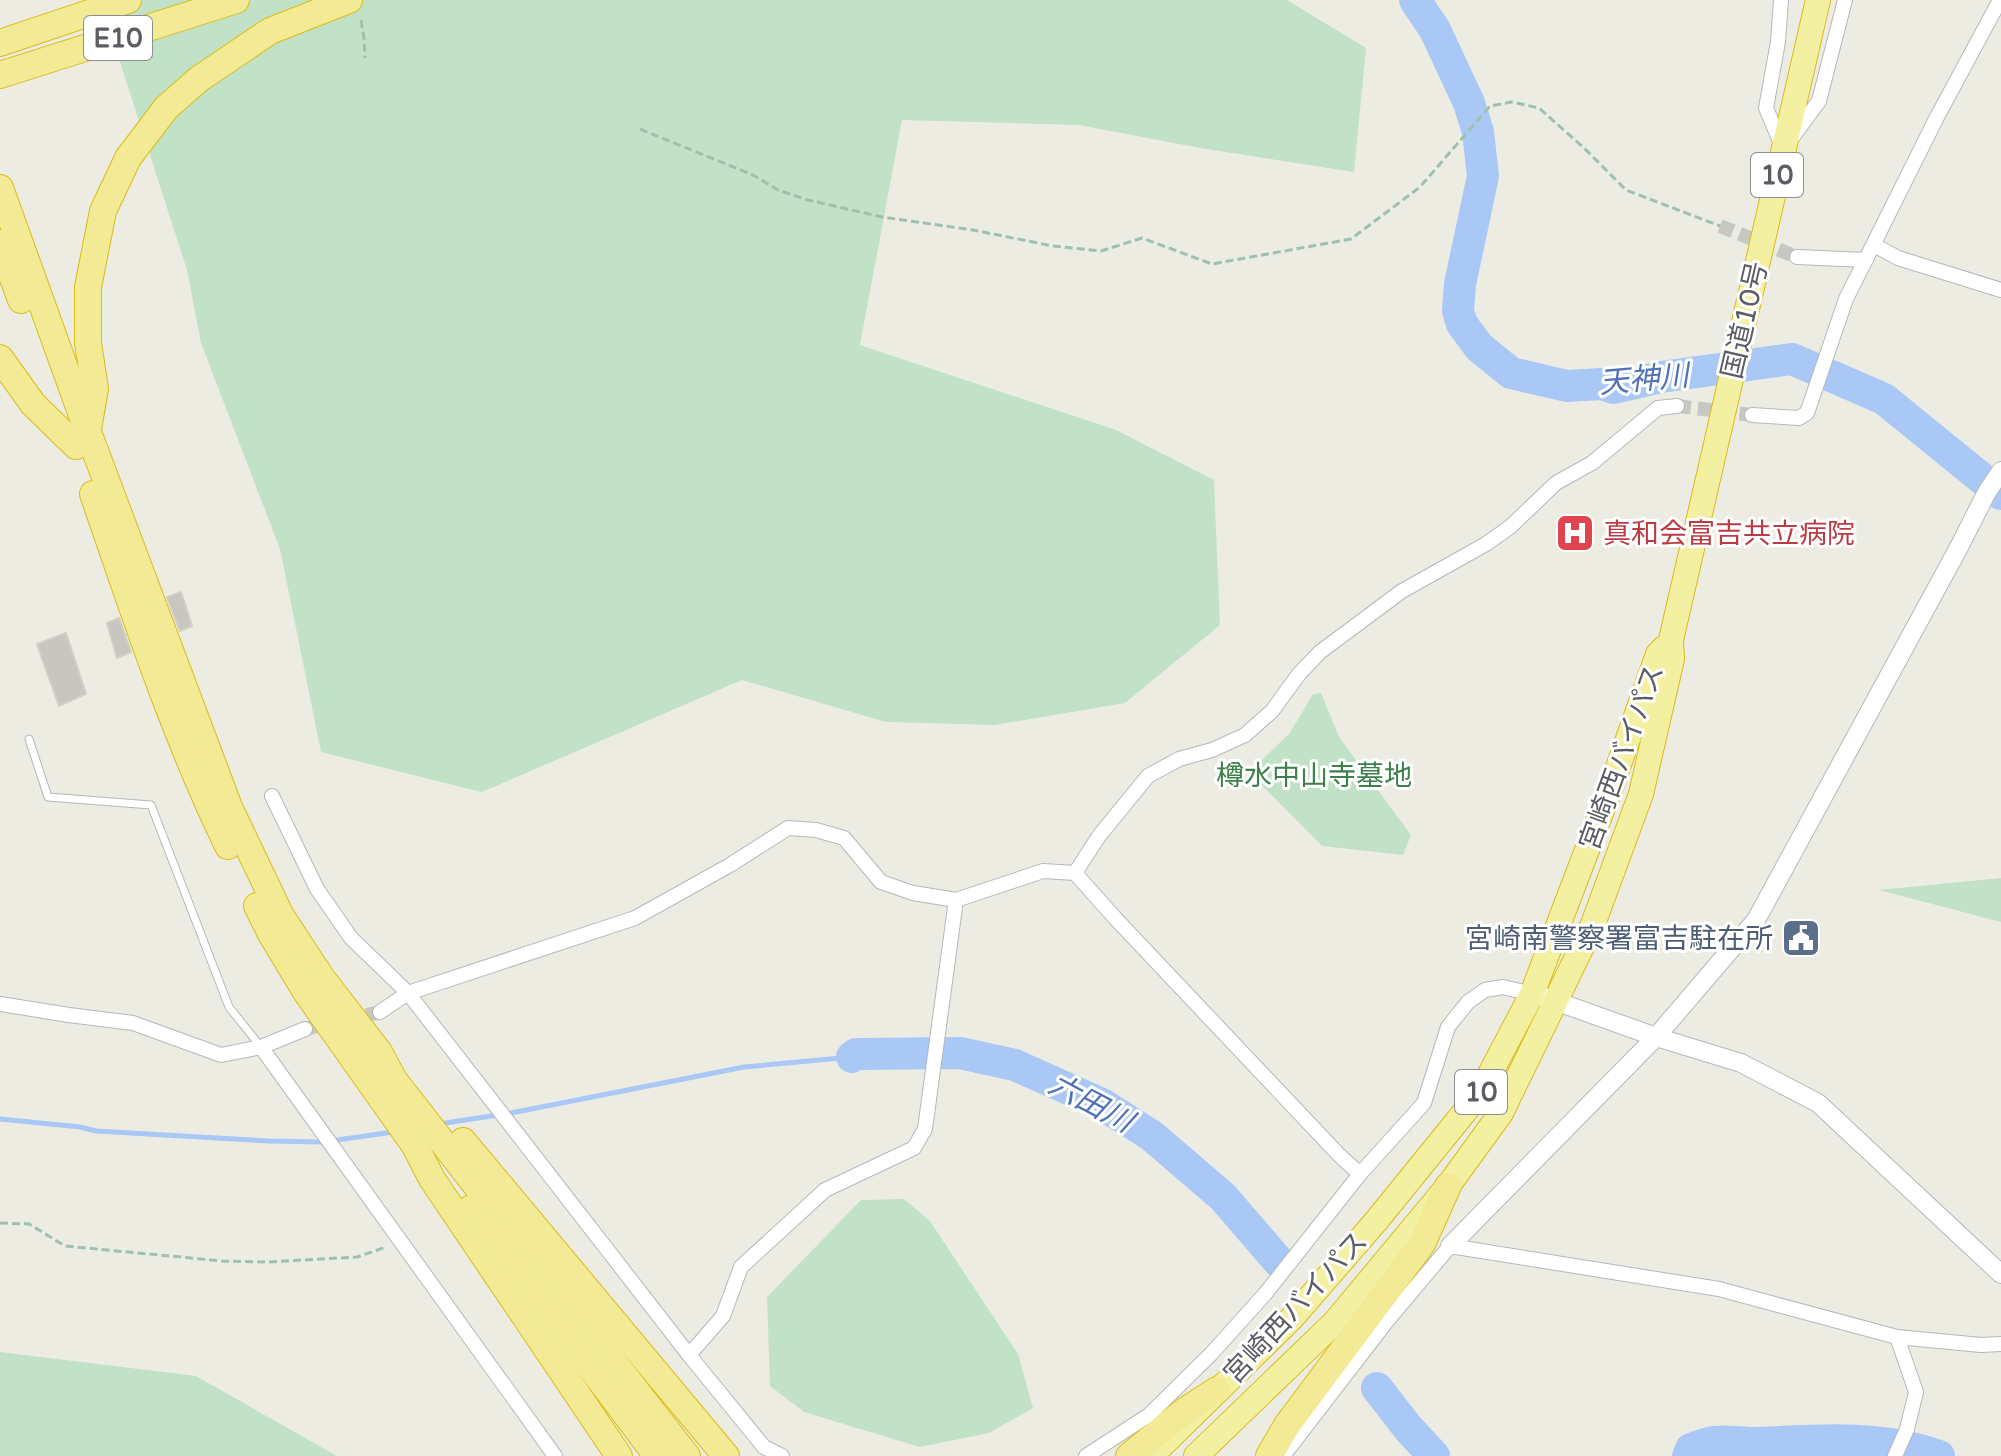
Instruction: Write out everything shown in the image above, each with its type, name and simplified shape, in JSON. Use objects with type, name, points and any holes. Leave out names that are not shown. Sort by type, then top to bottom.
[{"type":"highway","name":"E10","points":[[0,43],[128,0]]},
{"type":"highway","name":"E10","points":[[0,75],[236,0]]},
{"type":"highway","name":"国道10号","points":[[1671,640],[1818,0]]},
{"type":"highway","points":[[82,439],[95,389],[88,343],[88,287],[103,211],[128,158],[166,108],[199,79],[270,31],[355,10]]},
{"type":"highway","points":[[0,188],[140,628],[205,798],[278,945],[306,992],[415,1146],[432,1179],[619,1456]]},
{"type":"highway","points":[[0,243],[229,807],[281,916],[321,977],[379,1052],[394,1080],[687,1456]]},
{"type":"highway","points":[[0,358],[33,404],[82,439]]},
{"type":"highway","name":"宮崎西バイパス","points":[[1151,1456],[1292,1318],[1480,1093],[1532,994],[1658,654],[1671,640]]},
{"type":"highway","name":"宮崎西バイパス","points":[[1196,1456],[1335,1322],[1448,1186],[1501,1113],[1593,924],[1641,794],[1672,659],[1671,640]]},
{"type":"highway","points":[[379,1052],[405,1071],[726,1456]]},
{"type":"highway","points":[[415,1146],[443,1170],[657,1456]]},
{"type":"highway","points":[[1269,1456],[1287,1425],[1422,1244],[1448,1186]]},
{"type":"highway","points":[[1129,1456],[1183,1412],[1217,1390]]},
{"type":"street","points":[[1781,0],[1778,42],[1766,108],[1783,150]]},
{"type":"street","points":[[1783,150],[1819,101],[1845,0]]},
{"type":"street","points":[[1752,415],[1799,418],[1807,413],[1846,299],[1937,117],[2000,0]]},
{"type":"street","points":[[1874,245],[1898,258],[2001,290]]},
{"type":"street","points":[[1797,257],[1866,260]]},
{"type":"street","points":[[1075,873],[1099,836],[1148,776],[1179,759],[1212,750],[1245,735],[1272,711],[1299,674],[1320,652],[1402,591],[1510,527],[1556,483],[1592,463],[1658,408],[1677,406]]},
{"type":"street","points":[[1283,1456],[1387,1321],[1450,1246],[1656,1037],[1756,920],[2001,471]]},
{"type":"street","points":[[272,796],[317,889],[351,938],[408,993],[762,1451],[782,1456]]},
{"type":"street","points":[[380,1012],[408,993],[635,918],[730,865],[788,828],[816,830],[844,838],[881,882],[913,893],[956,900],[1043,871],[1075,873],[1360,1174]]},
{"type":"street","points":[[689,1355],[723,1316],[741,1267],[825,1190],[914,1148],[925,1129],[956,900]]},
{"type":"street","points":[[1086,1456],[1149,1415],[1211,1354],[1265,1294],[1360,1174],[1424,1103],[1448,1027],[1468,1002],[1485,990],[1503,987],[1532,994],[1741,1063],[1818,1103],[2001,1274]]},
{"type":"street","points":[[0,1004],[133,1023],[221,1055],[261,1047],[305,1029]]},
{"type":"street","points":[[261,1047],[555,1456]]},
{"type":"street","points":[[1450,1246],[1719,1289],[1897,1337],[2001,1344]]},
{"type":"street","points":[[1895,1456],[1907,1429],[1916,1392],[1897,1337]]},
{"type":"lane","points":[[29,739],[48,797],[151,805],[229,1007],[261,1047]]},
{"type":"path","points":[[355,10],[364,38],[365,58]]},
{"type":"path","points":[[640,129],[753,175],[778,190],[823,204],[1053,246],[1101,251],[1142,238],[1212,264],[1351,239],[1420,187],[1490,106],[1512,102],[1539,108],[1626,190],[1720,226]]},
{"type":"path","points":[[0,1223],[29,1224],[65,1246],[222,1261],[357,1257],[401,1243]]},
{"type":"green space","points":[[100,0],[1287,0],[1366,48],[1354,172],[1079,125],[902,120],[860,345],[1116,430],[1214,480],[1220,625],[1125,703],[995,725],[886,722],[742,680],[482,792],[321,752],[280,549],[201,343],[187,270]]},
{"type":"green space","name":"樽水中山寺墓地","points":[[1321,693],[1339,737],[1411,835],[1403,855],[1322,846],[1249,772],[1289,734],[1313,694]]},
{"type":"green space","points":[[2001,878],[2001,922],[1879,890]]},
{"type":"green space","points":[[904,1199],[930,1221],[1018,1354],[1033,1408],[989,1433],[920,1447],[804,1412],[770,1386],[767,1297],[861,1200]]},
{"type":"green space","points":[[0,1352],[196,1376],[337,1456],[0,1456]]},
{"type":"building","points":[[181,592],[192,626],[180,631],[167,597]]},
{"type":"building","points":[[119,618],[131,652],[117,658],[107,623]]},
{"type":"building","points":[[66,633],[86,694],[59,706],[37,644]]},
{"type":"waterway","name":"天神川","points":[[1415,0],[1435,30],[1469,103],[1478,132],[1483,176],[1460,284],[1458,311],[1462,324],[1479,347],[1511,373],[1567,386],[1602,384],[1614,388],[1661,377],[1792,359],[1884,399],[2001,494]]},
{"type":"waterway","name":"六田川","points":[[852,1057],[856,1054],[960,1053],[1015,1065],[1102,1104],[1152,1136],[1223,1197],[1279,1262]]},
{"type":"waterway","points":[[439,1124],[511,1113],[744,1067],[852,1057]]},
{"type":"waterway","points":[[0,1119],[96,1131],[269,1141],[323,1142],[393,1132]]},
{"type":"waterway","name":"六田川","points":[[1377,1388],[1434,1456]]},
{"type":"waterway","name":"六田川","points":[[1688,1456],[1691,1449],[1715,1442],[1827,1440],[1895,1445],[1939,1456]]},
{"type":"tunnel","points":[[1720,226],[1797,257]]},
{"type":"tunnel","points":[[1677,406],[1752,415]]},
{"type":"tunnel","points":[[305,1029],[380,1012]]},
{"type":"place","name":"真和会富吉共立病院","points":[[1575,533]]},
{"type":"place","name":"宮崎南警察署富吉駐在所","points":[[1801,938]]}]
